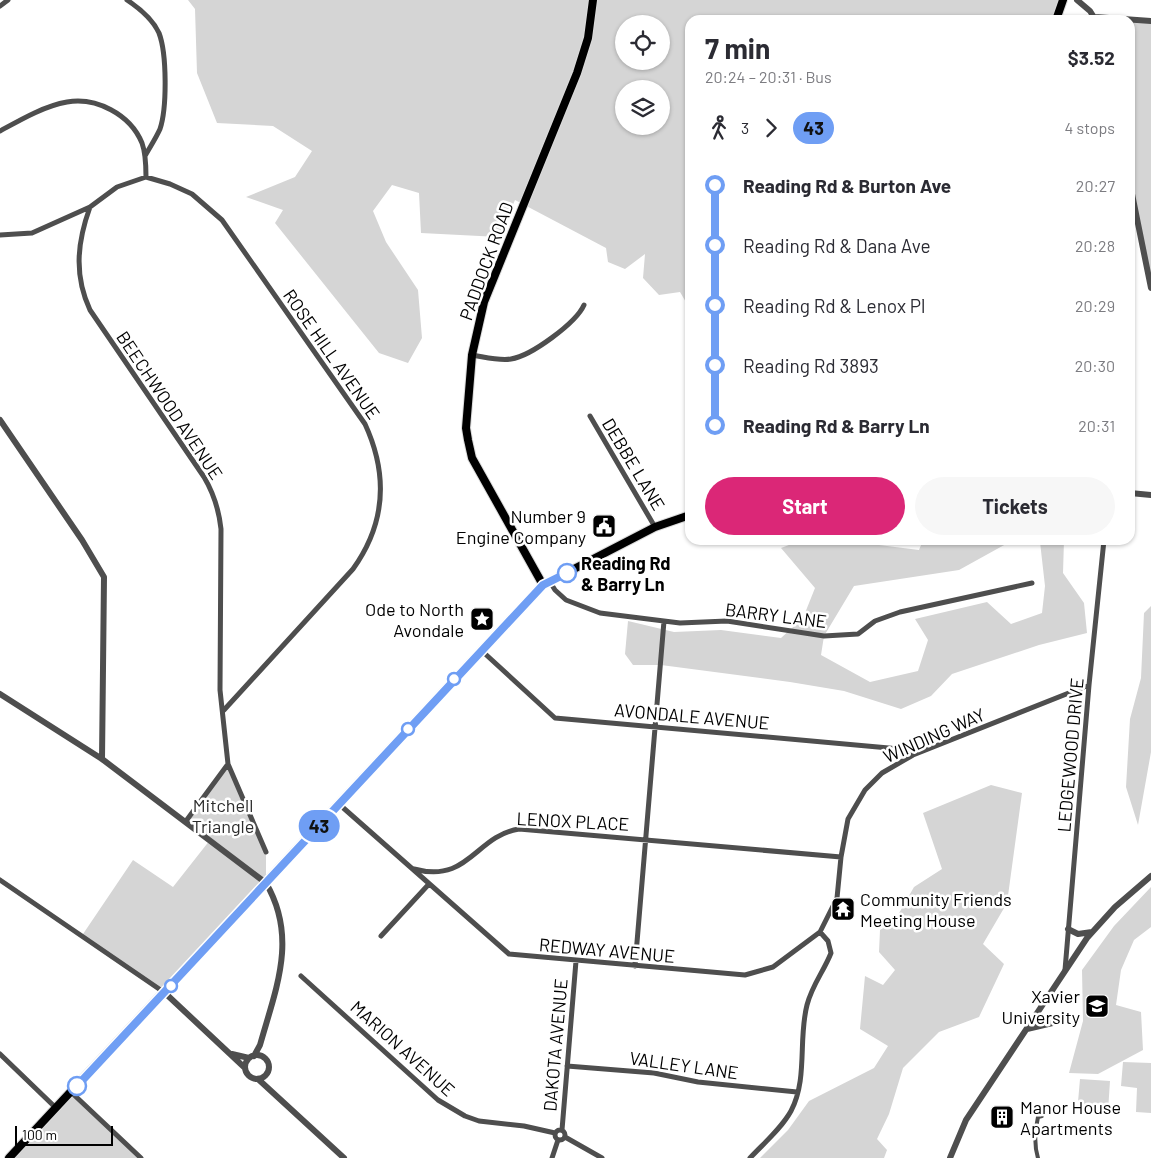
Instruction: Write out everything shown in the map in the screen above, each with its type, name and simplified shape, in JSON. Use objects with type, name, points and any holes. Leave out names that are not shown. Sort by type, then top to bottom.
[{"type":"main road","name":"PADDOCK ROAD","points":[[547,584],[470,450],[466,428],[472,355],[484,302],[583,56],[592,0]]},
{"type":"main road","points":[[1058,15],[1063,0]]},
{"type":"main road","points":[[9,1158],[165,993],[482,651],[547,584],[655,527],[685,517]]},
{"type":"street","points":[[0,6],[8,0]]},
{"type":"street","points":[[127,0],[150,20],[161,42],[164,99],[162,119],[156,137],[145,156]]},
{"type":"street","points":[[1077,0],[1092,15]]},
{"type":"street","points":[[1135,20],[1151,21]]},
{"type":"street","points":[[0,131],[57,105],[75,102],[93,103],[110,109],[125,120],[140,139],[145,156],[146,177],[117,187],[90,207],[32,233],[0,234]]},
{"type":"street","name":"ROSE HILL AVENUE","points":[[146,177],[170,184],[192,194],[222,220],[365,424],[372,438],[381,472],[382,488],[379,518],[362,556],[224,710]]},
{"type":"street","name":"BEECHWOOD AVENUE","points":[[90,207],[78,256],[78,275],[85,299],[204,477],[216,502],[221,530],[220,690],[224,710],[228,764],[266,852]]},
{"type":"street","points":[[1135,209],[1151,288]]},
{"type":"street","points":[[472,355],[504,359],[527,354],[562,329],[581,312],[584,305]]},
{"type":"street","name":"DEBBE LANE","points":[[590,416],[655,527]]},
{"type":"street","points":[[0,420],[102,572],[102,759]]},
{"type":"street","points":[[1135,493],[1151,495]]},
{"type":"street","name":"LEDGEWOOD DRIVE","points":[[1065,973],[1089,685],[1103,545]]},
{"type":"street","name":"BARRY LANE","points":[[547,584],[566,600],[588,610],[691,624],[727,621],[824,636],[842,636],[858,634],[875,621],[900,612],[1032,583]]},
{"type":"street","points":[[635,966],[664,621]]},
{"type":"street","name":"AVONDALE AVENUE","points":[[482,651],[555,718],[925,751]]},
{"type":"street","name":"WINDING WAY","points":[[820,932],[837,898],[840,857],[846,824],[865,790],[892,766],[1089,685]]},
{"type":"street","points":[[0,694],[102,759],[186,820],[266,883],[278,910],[283,950],[282,965],[260,1045],[245,1068]]},
{"type":"street","points":[[186,820],[228,764]]},
{"type":"street","points":[[340,805],[411,868]]},
{"type":"street","name":"LENOX PLACE","points":[[411,868],[428,871],[450,869],[469,860],[494,838],[519,829],[840,857]]},
{"type":"street","name":"REDWAY AVENUE","points":[[411,868],[510,954],[736,975],[756,973],[783,961],[820,932]]},
{"type":"street","points":[[950,1158],[966,1120],[1093,931],[1116,907],[1151,876]]},
{"type":"street","points":[[0,880],[165,993],[232,1054],[245,1068],[248,1075],[258,1079],[270,1089],[344,1158]]},
{"type":"street","points":[[381,936],[429,884]]},
{"type":"street","points":[[1068,929],[1078,934],[1093,931]]},
{"type":"street","points":[[750,1158],[786,1118],[797,1092],[806,1007],[814,984],[831,953],[828,941],[820,932]]},
{"type":"street","name":"DAKOTA AVENUE","points":[[562,1130],[576,961]]},
{"type":"street","name":"MARION AVENUE","points":[[301,976],[438,1100],[451,1109],[480,1121],[524,1126],[555,1133]]},
{"type":"street","points":[[1027,1029],[1061,1020]]},
{"type":"street","points":[[260,1045],[263,1057],[268,1063],[267,1073],[270,1089]]},
{"type":"street","points":[[0,1054],[56,1108]]},
{"type":"street","points":[[232,1054],[263,1057]]},
{"type":"street","name":"VALLEY LANE","points":[[567,1066],[654,1073],[698,1082],[797,1092]]},
{"type":"street","points":[[258,1079],[267,1073]]},
{"type":"street","points":[[71,1092],[141,1158]]},
{"type":"street","points":[[1038,1158],[1035,1143],[1038,1117],[1042,1116]]},
{"type":"street","points":[[552,1158],[558,1140],[555,1133],[562,1130],[565,1137],[602,1158]]},
{"type":"street","points":[[558,1140],[565,1137]]},
{"type":"green space","points":[[188,0],[1063,0],[1058,15],[685,15],[685,300],[680,292],[659,295],[643,278],[645,254],[625,269],[608,262],[606,248],[515,200],[499,237],[421,233],[419,193],[392,185],[373,211],[386,242],[418,290],[422,338],[408,363],[379,353],[275,223],[283,210],[246,197],[295,177],[312,151],[273,126],[217,123],[197,73],[195,9]]},
{"type":"green space","points":[[1135,20],[1151,21],[1151,288],[1135,209]]},
{"type":"green space","points":[[789,545],[879,545],[919,550],[921,545],[1004,545],[959,570],[854,586],[824,636],[821,655],[870,682],[918,671],[928,640],[915,619],[987,602],[1011,624],[1042,613],[1045,586],[1040,545],[1064,545],[1063,573],[1084,603],[1087,633],[1039,645],[952,674],[931,696],[901,709],[844,691],[790,682],[661,665],[633,665],[625,654],[628,621],[674,632],[721,630],[781,638],[803,618],[815,588],[781,548]]},
{"type":"green space","points":[[1151,606],[1151,752],[1138,825],[1126,787],[1130,719],[1141,678],[1144,613]]},
{"type":"green space","name":"Mitchell Triangle","points":[[228,764],[266,852],[266,883],[165,993],[81,937],[133,860],[173,887],[210,840],[186,821]]},
{"type":"green space","points":[[991,785],[1022,793],[1007,903],[983,944],[1004,964],[979,1017],[939,1032],[903,1068],[889,1114],[877,1139],[887,1150],[884,1158],[760,1158],[788,1130],[809,1101],[874,1068],[888,1046],[860,1029],[865,976],[883,985],[895,970],[879,952],[880,930],[894,922],[914,887],[942,869],[923,813]]},
{"type":"green space","points":[[1151,887],[1151,927],[1134,940],[1121,970],[1116,1005],[1141,1012],[1143,1050],[1098,1074],[1069,1073],[1083,1021],[1082,970],[1114,926]]},
{"type":"green space","points":[[1123,1062],[1151,1063],[1151,1113],[1136,1112],[1137,1088],[1121,1086]]},
{"type":"green space","points":[[1080,1079],[1110,1081],[1108,1111],[1103,1106],[1091,1108],[1078,1102]]},
{"type":"green space","points":[[71,1092],[141,1158],[9,1158]]},
{"type":"bus line","name":"43","points":[[77,1086],[277,870],[340,805],[442,691],[543,585],[567,573]]},
{"type":"place","name":"Number 9 Engine Company","points":[[604,526]]},
{"type":"place","name":"Reading Rd & Barry Ln","points":[[567,573]]},
{"type":"place","name":"Ode to North Avondale","points":[[482,619]]},
{"type":"place","name":"Community Friends Meeting House","points":[[843,909]]},
{"type":"place","name":"Xavier University","points":[[1097,1006]]},
{"type":"place","name":"Manor House Apartments","points":[[1002,1117]]}]
